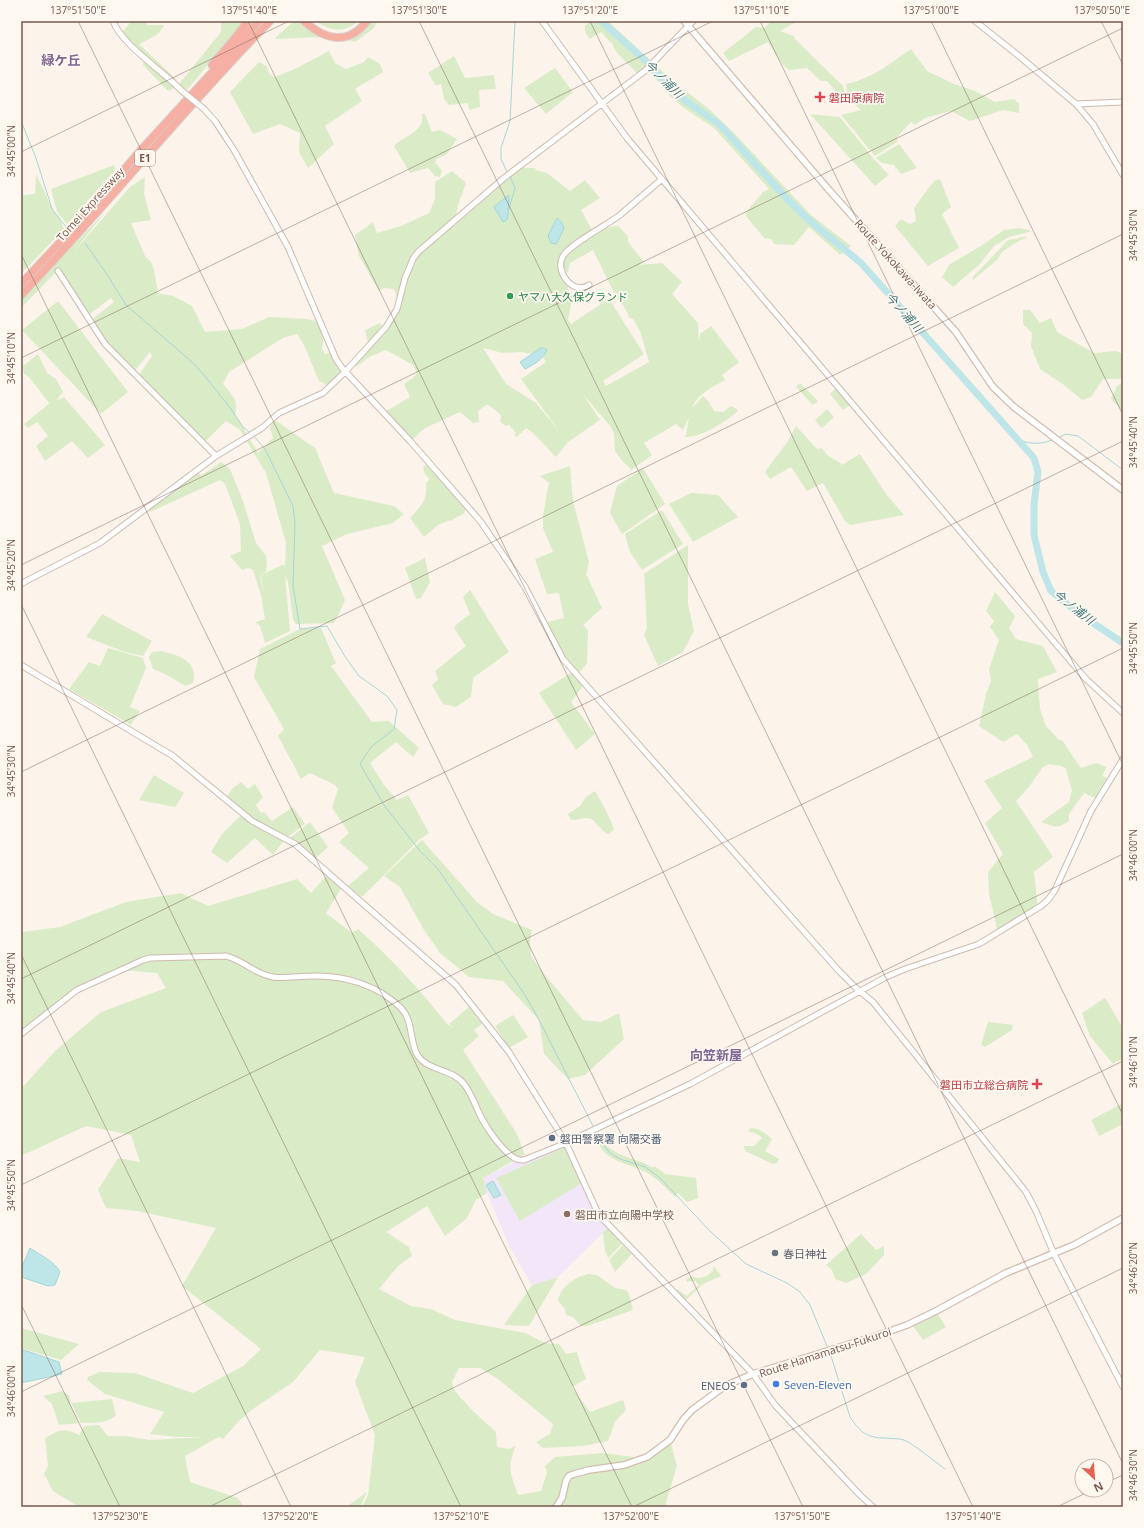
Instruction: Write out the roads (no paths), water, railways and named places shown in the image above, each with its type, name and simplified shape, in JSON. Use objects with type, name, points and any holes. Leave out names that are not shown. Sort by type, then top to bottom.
[{"type":"highway","points":[[141,150],[248,21]]},
{"type":"highway","name":"Tomei Expressway","points":[[21,284],[79,222],[141,150],[259,21]]},
{"type":"highway","name":"Tomei Expressway","points":[[21,295],[84,227],[225,68],[270,21]]},
{"type":"highway","points":[[304,21],[319,32],[336,38],[355,34],[367,21]]},
{"type":"highway","points":[[310,21],[320,29],[335,34],[344,34],[353,30],[363,21]]},
{"type":"main road","name":"Route Yokokawa-Iwata","points":[[684,21],[829,190],[956,332],[993,387],[1014,407],[1123,490]]},
{"type":"main road","name":"Route Hamamatsu-Fukuroi","points":[[556,1507],[562,1498],[566,1481],[569,1476],[590,1470],[624,1465],[647,1457],[670,1440],[692,1410],[725,1386],[753,1374],[907,1325],[935,1312],[1006,1273],[1054,1254],[1123,1218]]},
{"type":"street","points":[[113,21],[118,31],[126,40],[204,109],[215,121],[234,150],[288,247],[336,359],[345,372],[411,442],[481,522],[525,587],[563,659],[808,936],[860,991],[873,1002],[1026,1192],[1036,1211],[1054,1254],[1123,1387]]},
{"type":"street","points":[[542,21],[627,138],[1086,679],[1123,713]]},
{"type":"street","points":[[21,584],[105,540],[216,456],[262,428],[279,413],[323,393],[345,372],[386,327],[394,316],[405,278],[418,252],[504,178],[646,70],[693,21]]},
{"type":"street","points":[[975,21],[1020,56],[1076,104],[1093,124],[1123,175]]},
{"type":"street","points":[[1076,104],[1123,102]]},
{"type":"street","points":[[589,285],[582,289],[572,286],[563,274],[561,263],[562,257],[576,244],[620,214],[662,179]]},
{"type":"street","points":[[58,271],[105,344],[216,456]]},
{"type":"street","points":[[21,665],[173,756],[252,821],[295,844],[435,966],[458,988],[501,1041],[566,1143],[596,1209],[602,1218],[753,1374],[775,1405],[860,1495],[874,1507]]},
{"type":"street","points":[[21,1034],[78,990],[150,958],[226,956],[237,959],[262,974],[273,977],[324,976],[352,980],[385,996],[401,1009],[409,1022],[418,1056],[425,1062],[458,1077],[465,1084],[487,1127],[512,1156],[519,1160],[524,1160],[566,1143],[690,1084],[860,991],[905,969],[979,944],[1041,906],[1048,900],[1055,890],[1091,811],[1123,759]]},
{"type":"water","points":[[509,195],[508,216],[507,220],[503,222],[494,207]]},
{"type":"water","points":[[557,218],[564,228],[556,244],[551,243],[548,236]]},
{"type":"water","points":[[541,348],[547,350],[543,356],[525,369],[520,362]]},
{"type":"water","points":[[493,1181],[501,1195],[494,1198],[486,1185]]},
{"type":"water","points":[[30,1248],[51,1261],[60,1272],[55,1285],[48,1286],[21,1277],[21,1269]]},
{"type":"water","points":[[21,1349],[59,1362],[62,1374],[21,1383]]},
{"type":"waterway","points":[[507,172],[501,159],[501,148],[510,121],[515,21]]},
{"type":"waterway","name":"今ノ浦川","points":[[601,21],[645,60],[675,93],[720,125],[789,201],[810,221],[861,263],[1034,458],[1038,472],[1034,505],[1034,535],[1043,572],[1051,591],[1081,615],[1123,643]]},
{"type":"waterway","points":[[21,121],[36,158],[52,209],[66,227]]},
{"type":"waterway","points":[[509,209],[515,188],[510,176]]},
{"type":"waterway","points":[[85,243],[126,305],[192,362],[231,409],[243,427],[250,433]]},
{"type":"waterway","points":[[1060,437],[1066,434],[1078,436],[1123,470]]},
{"type":"waterway","points":[[253,435],[265,449],[293,506],[295,524],[293,585],[300,629],[327,626],[344,655],[359,676],[387,696],[397,710],[394,729],[371,747],[360,764],[384,805],[419,850],[437,868],[525,995],[594,1128]]},
{"type":"waterway","points":[[1016,439],[1034,443],[1043,443],[1052,440]]},
{"type":"waterway","points":[[595,1131],[610,1153],[620,1159],[645,1167],[659,1177],[710,1231],[746,1264],[787,1283],[800,1292],[810,1305],[827,1346]]},
{"type":"waterway","points":[[831,1356],[850,1417],[857,1427],[864,1433],[873,1437],[904,1440],[919,1449],[945,1469]]},
{"type":"place","name":"磐田原病院","points":[[820,97]]},
{"type":"place","name":"ヤマハ大久保グランド","points":[[510,296]]},
{"type":"place","name":"磐田市立総合病院","points":[[1037,1084]]},
{"type":"place","name":"磐田警察署 向陽交番","points":[[552,1138]]},
{"type":"place","name":"磐田市立向陽中学校","points":[[567,1214]]},
{"type":"place","name":"春日神社","points":[[775,1253]]},
{"type":"place","name":"Seven-Eleven","points":[[776,1384]]},
{"type":"place","name":"ENEOS","points":[[744,1385]]},
{"type":"district","name":"緑ケ丘","points":[[61,60]]},
{"type":"district","name":"向笠新屋","points":[[716,1055]]}]
